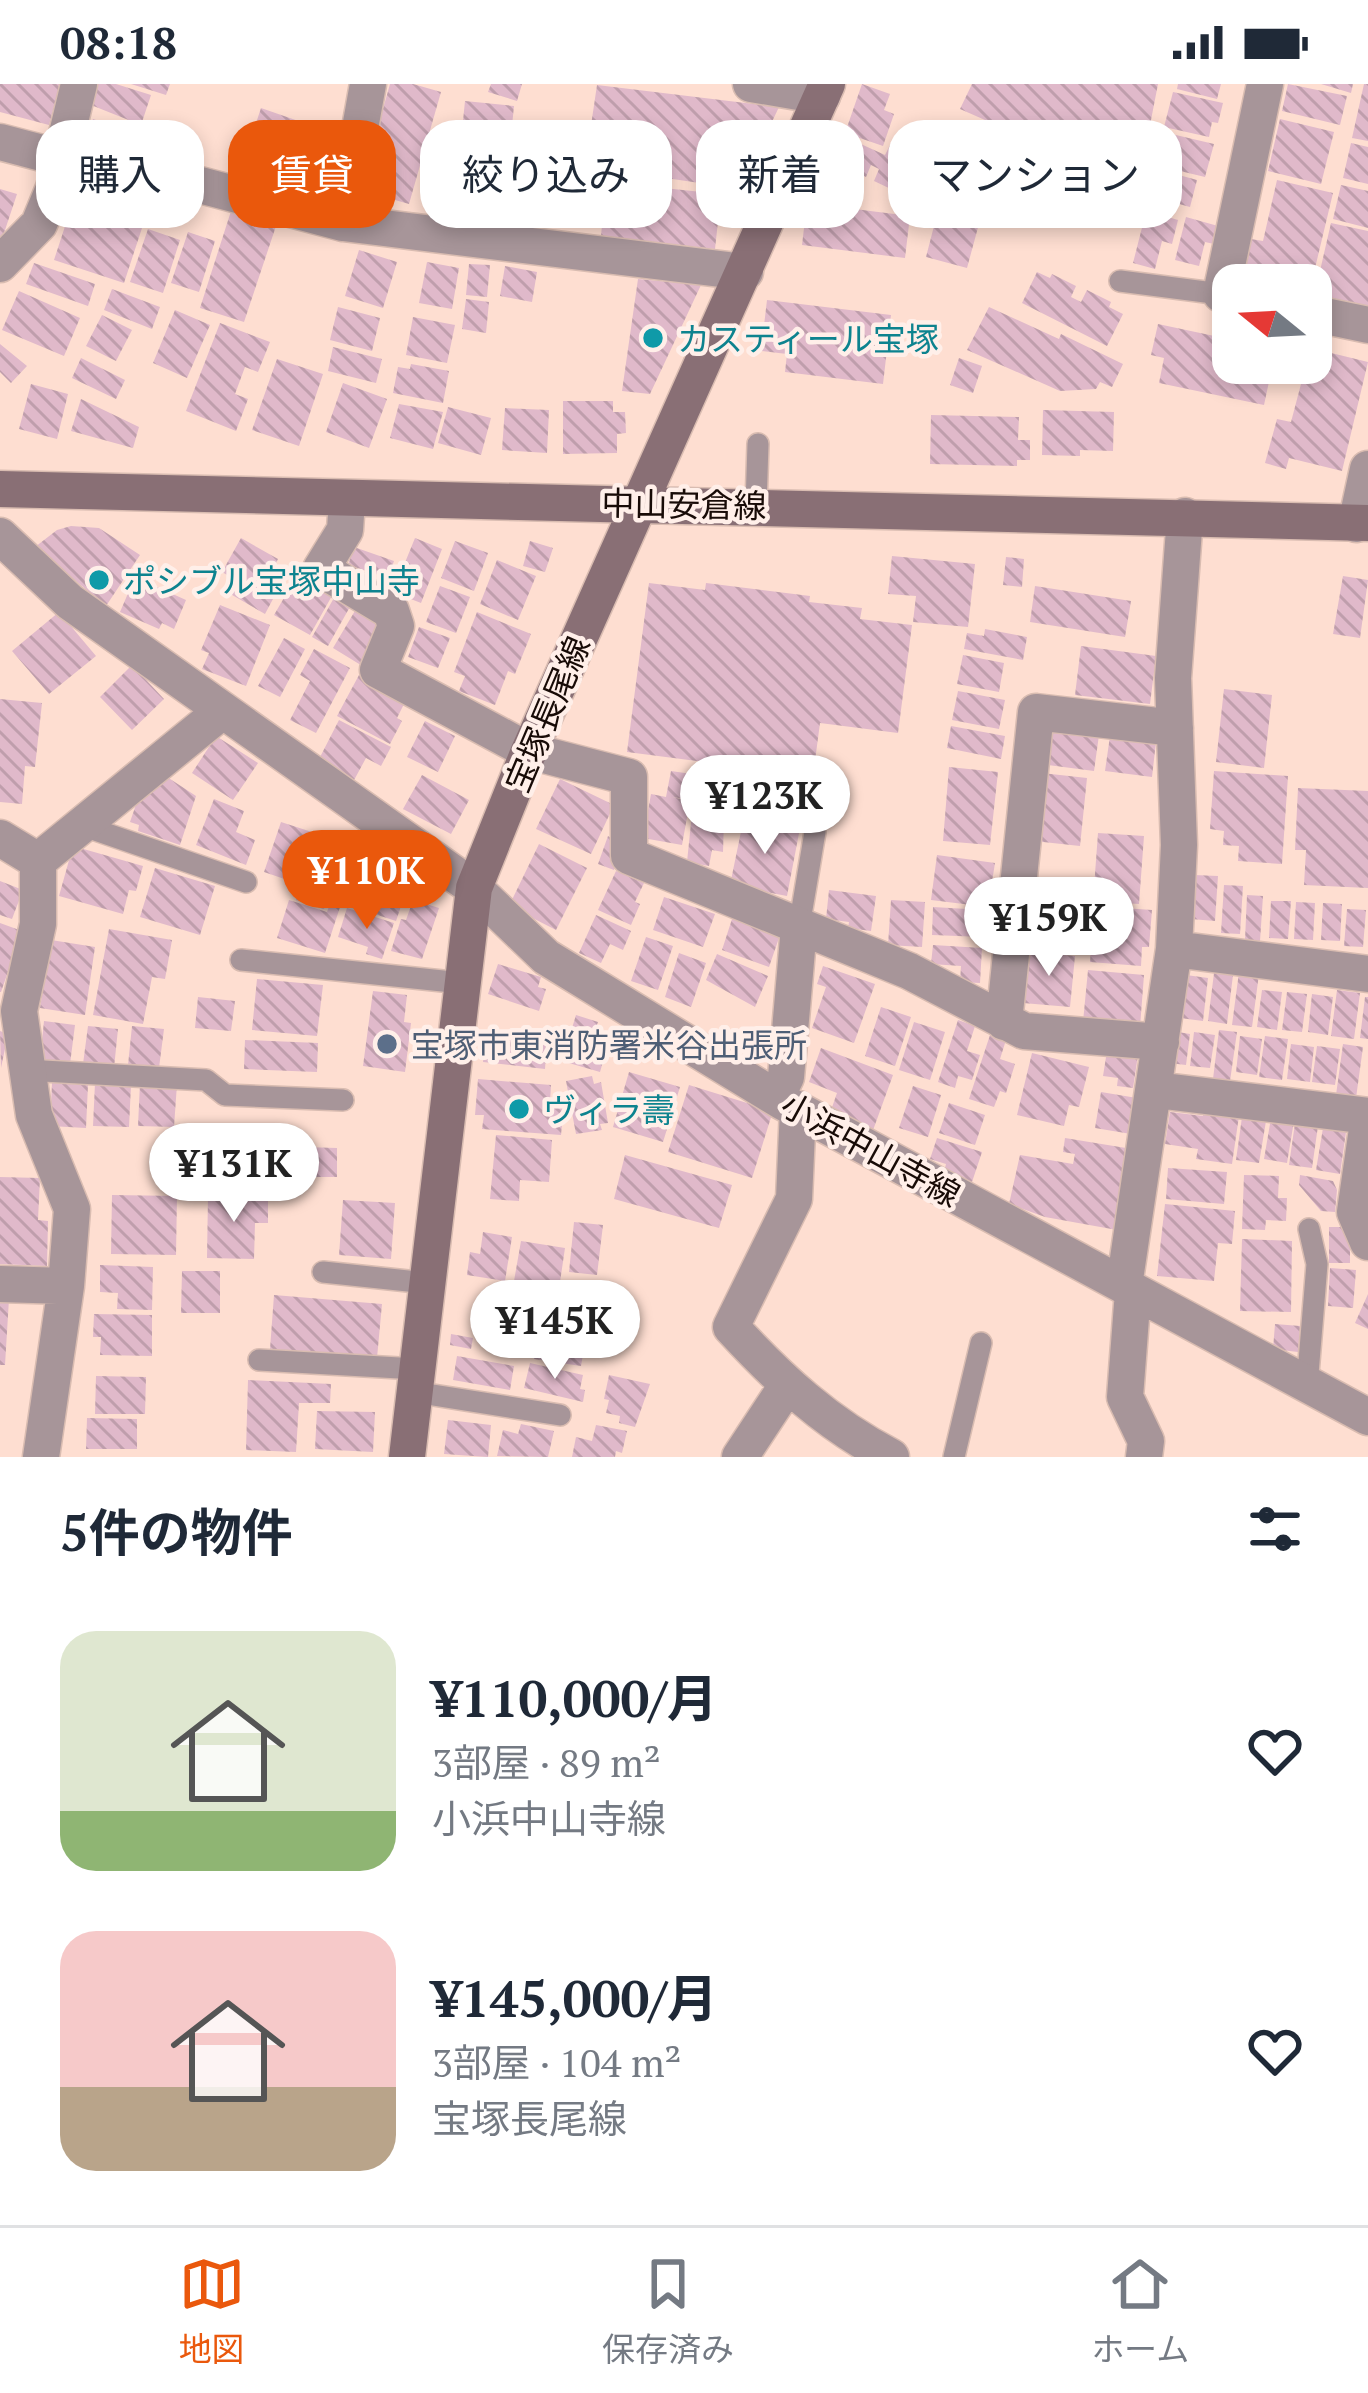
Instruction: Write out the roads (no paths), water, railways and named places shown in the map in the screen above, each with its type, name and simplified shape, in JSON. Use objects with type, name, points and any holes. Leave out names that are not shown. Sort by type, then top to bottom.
[{"type":"street","points":[[70,120],[79,84]]},
{"type":"street","points":[[362,120],[368,84]]},
{"type":"street","points":[[751,84],[825,90]]},
{"type":"street","points":[[1233,264],[1265,84]]},
{"type":"street","name":"宝塚長尾線","points":[[407,1457],[474,888],[529,751],[825,90]]},
{"type":"street","points":[[0,142],[36,162]]},
{"type":"street","points":[[0,264],[36,228]]},
{"type":"street","points":[[384,228],[745,272]]},
{"type":"street","points":[[1332,317],[1368,325]]},
{"type":"street","points":[[1362,524],[1368,469]]},
{"type":"street","name":"中山安倉線","points":[[0,489],[1362,524]]},
{"type":"street","points":[[347,500],[345,530],[321,569],[391,610],[396,626],[378,670],[529,751],[629,777],[629,856],[909,971],[1024,1031],[1162,1042]]},
{"type":"street","points":[[1144,1457],[1146,1441],[1126,1397],[1128,1289],[1174,949],[1179,845],[1173,678],[1185,516]]},
{"type":"street","name":"小浜中山寺線","points":[[0,536],[70,602],[474,888],[546,957],[787,1103],[1368,1418]]},
{"type":"street","points":[[41,1457],[72,1209],[34,1115],[9,1007],[38,924],[38,862],[222,711]]},
{"type":"street","points":[[1004,1022],[1036,712],[1175,728]]},
{"type":"street","points":[[0,838],[38,862]]},
{"type":"street","points":[[799,928],[786,1077],[794,1199],[731,1327],[786,1387],[825,1419],[891,1457]]},
{"type":"street","points":[[1174,949],[1368,974]]},
{"type":"street","points":[[1156,1090],[1368,1119],[1355,1212],[1368,1242]]},
{"type":"street","points":[[0,1284],[66,1286]]},
{"type":"street","points":[[740,1457],[786,1387]]},
{"type":"lane","points":[[1120,281],[1212,293]]},
{"type":"lane","points":[[755,506],[758,444]]},
{"type":"lane","points":[[81,825],[245,882]]},
{"type":"lane","points":[[799,928],[815,832]]},
{"type":"lane","points":[[241,960],[461,983]]},
{"type":"lane","points":[[25,1070],[206,1080],[225,1095],[343,1100]]},
{"type":"lane","points":[[1307,1386],[1317,1264],[1309,1229]]},
{"type":"lane","points":[[323,1272],[427,1283]]},
{"type":"lane","points":[[954,1457],[981,1343]]},
{"type":"lane","points":[[259,1360],[416,1381],[560,1415]]},
{"type":"place","name":"カスティール宝塚","points":[[653,338]]},
{"type":"place","name":"ポシブル宝塚中山寺","points":[[99,580]]},
{"type":"place","name":"宝塚市東消防署米谷出張所","points":[[387,1044]]},
{"type":"place","name":"ヴィラ壽","points":[[519,1109]]}]
